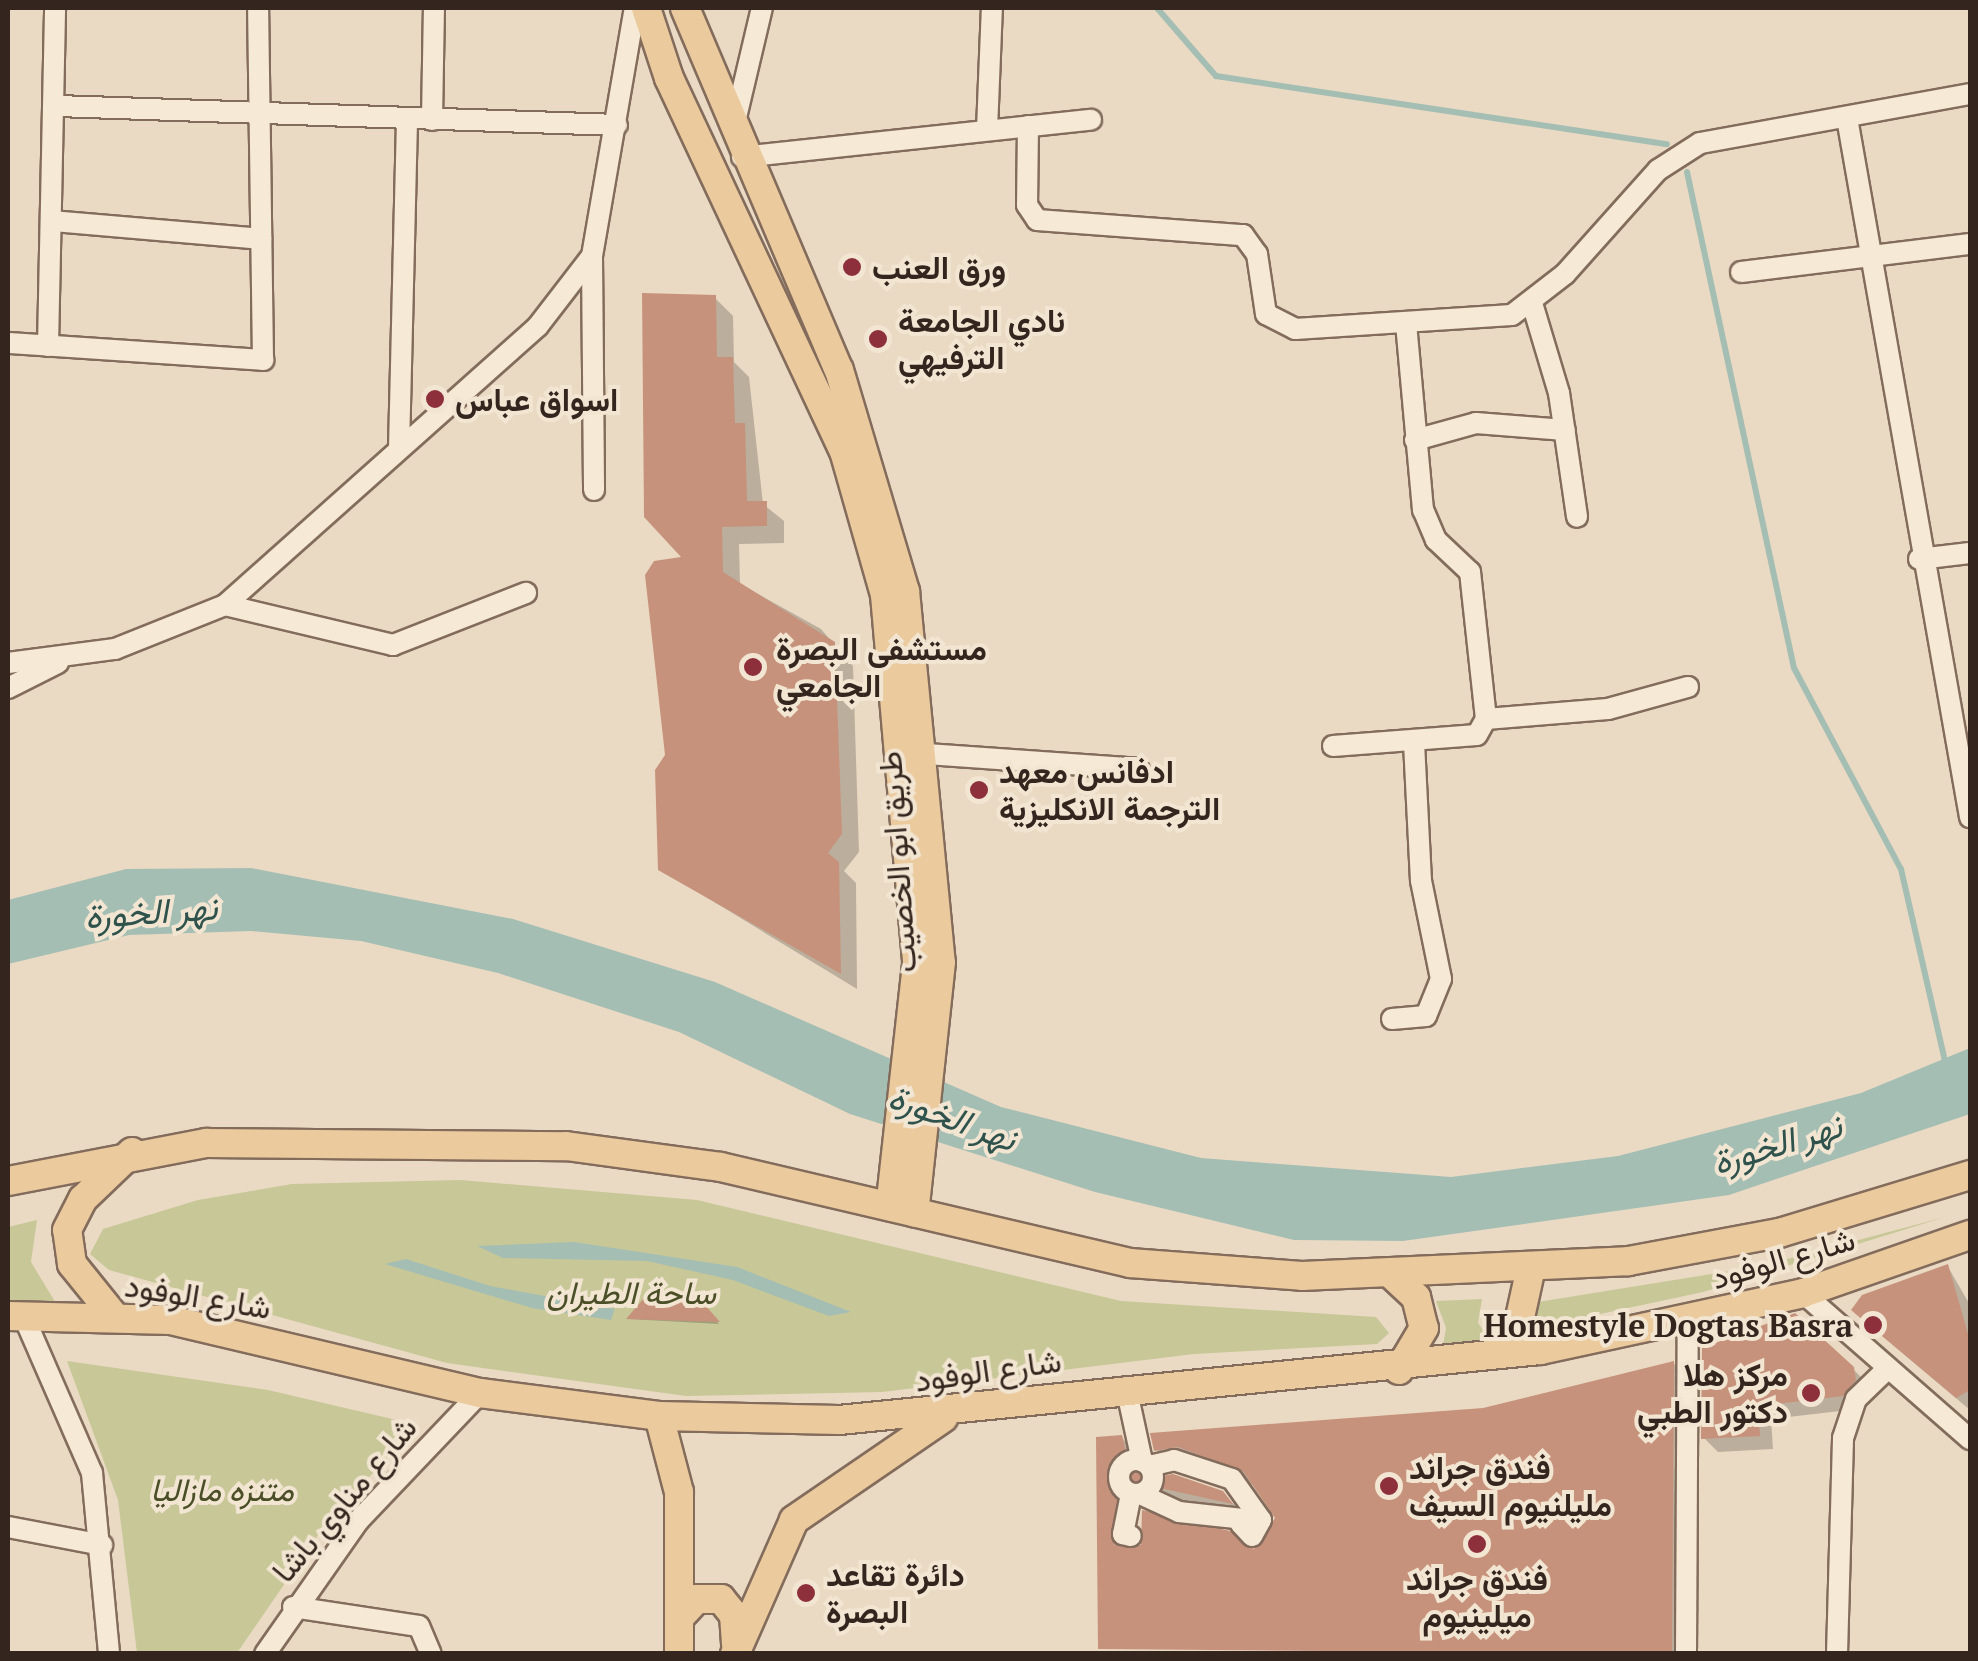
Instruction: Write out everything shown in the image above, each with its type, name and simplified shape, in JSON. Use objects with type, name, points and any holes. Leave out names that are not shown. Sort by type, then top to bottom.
[{"type":"main road","name":"طريق ابو الخصيب","points":[[646,8],[669,78],[827,376],[860,498],[892,644],[916,937],[920,1062]]},
{"type":"main road","name":"طريق ابو الخصيب","points":[[684,8],[894,541],[926,754],[941,962],[920,1062],[902,1210]]},
{"type":"main road","name":"شارع الوفود","points":[[8,1181],[133,1151],[279,1139],[566,1146],[721,1167],[1182,1270],[1392,1275],[1530,1272],[1763,1236],[1970,1175]]},
{"type":"main road","points":[[114,1316],[72,1264],[67,1230],[83,1199],[133,1151]]},
{"type":"main road","name":"شارع الوفود","points":[[15,1316],[114,1316],[203,1326],[480,1393],[659,1416],[781,1422],[952,1413],[1126,1387],[1399,1370],[1540,1350],[1688,1322],[1803,1293],[1970,1235]]},
{"type":"main road","points":[[1530,1272],[1518,1322],[1540,1350]]},
{"type":"main road","points":[[1392,1275],[1416,1297],[1424,1328],[1399,1370]]},
{"type":"main road","points":[[735,1652],[794,1520],[833,1485],[952,1413]]},
{"type":"main road","points":[[659,1416],[678,1476],[679,1654]]},
{"type":"main road","points":[[679,1618],[697,1599],[722,1599],[734,1615],[735,1652]]},
{"type":"street","points":[[48,346],[57,106],[54,8]]},
{"type":"street","points":[[8,343],[263,360],[258,8]]},
{"type":"street","points":[[432,120],[434,8]]},
{"type":"street","points":[[594,490],[592,256],[635,8]]},
{"type":"street","points":[[762,8],[737,145],[1091,120]]},
{"type":"street","points":[[987,130],[992,8]]},
{"type":"street","points":[[1028,126],[1027,206],[1037,220],[1235,232],[1254,246],[1263,306],[1278,326],[1406,324],[1492,321],[1532,302],[1679,154],[1970,94]]},
{"type":"street","points":[[57,106],[258,119],[616,125]]},
{"type":"street","points":[[1847,118],[1919,559],[1970,818]]},
{"type":"street","points":[[399,448],[406,120]]},
{"type":"street","points":[[52,221],[260,238]]},
{"type":"street","points":[[1741,272],[1970,244]]},
{"type":"street","points":[[8,688],[58,663],[225,606],[528,336],[592,256]]},
{"type":"street","points":[[1532,302],[1564,430],[1577,517]]},
{"type":"street","points":[[1332,746],[1414,744],[1478,735],[1486,719],[1470,572],[1430,531],[1415,440],[1406,324]]},
{"type":"street","points":[[1415,440],[1476,424],[1564,430]]},
{"type":"street","points":[[1919,559],[1970,553]]},
{"type":"street","points":[[225,606],[393,645],[526,593]]},
{"type":"street","points":[[8,663],[58,663]]},
{"type":"street","points":[[1486,719],[1608,709],[1688,687]]},
{"type":"street","points":[[1392,1019],[1426,1016],[1441,979],[1420,881],[1414,744]]},
{"type":"street","points":[[926,754],[1138,769]]},
{"type":"street","points":[[1803,1293],[1885,1371],[1970,1439]]},
{"type":"street","points":[[15,1316],[84,1444],[102,1545],[109,1654]]},
{"type":"street","points":[[1686,1654],[1688,1322]]},
{"type":"street","points":[[1837,1654],[1843,1438],[1856,1400],[1885,1371]]},
{"type":"street","points":[[1126,1387],[1152,1483],[1136,1494],[1123,1534],[1131,1536]]},
{"type":"street","name":"شارع مناوي باشا","points":[[265,1654],[293,1607],[396,1475],[480,1393]]},
{"type":"street","points":[[1174,1460],[1232,1478],[1247,1517],[1179,1512],[1136,1494],[1119,1471],[1174,1460]]},
{"type":"street","points":[[8,1527],[102,1545]]},
{"type":"street","points":[[293,1607],[420,1626],[431,1654]]},
{"type":"green space","name":"ساحة الطيران","points":[[460,1180],[697,1200],[1121,1301],[1376,1317],[1389,1333],[1377,1344],[1194,1354],[882,1392],[686,1396],[447,1363],[109,1270],[90,1254],[103,1229],[198,1200],[292,1184]]},
{"type":"green space","points":[[1945,1217],[1703,1292],[1544,1326],[1532,1318],[1538,1302],[1761,1266]]},
{"type":"green space","points":[[37,1220],[31,1262],[57,1305],[8,1304],[8,1227]]},
{"type":"green space","points":[[1482,1299],[1478,1323],[1492,1342],[1442,1351],[1446,1328],[1436,1301]]},
{"type":"green space","name":"متنزه مازاليا","points":[[67,1361],[268,1390],[418,1425],[327,1522],[237,1653],[137,1653],[118,1500]]},
{"type":"water","name":"نهر الخورة","points":[[251,868],[513,919],[715,982],[1001,1107],[1201,1158],[1451,1177],[1618,1156],[1861,1093],[1970,1048],[1970,1114],[1729,1195],[1403,1241],[1294,1240],[1095,1192],[850,1114],[679,1032],[498,973],[361,941],[251,931],[129,935],[8,964],[8,900],[126,869]]},
{"type":"water","points":[[574,1242],[737,1267],[851,1312],[829,1316],[733,1280],[647,1261],[503,1258],[477,1246]]},
{"type":"water","points":[[406,1259],[490,1286],[615,1309],[611,1320],[532,1308],[385,1264]]},
{"type":"building","points":[[642,293],[716,295],[717,357],[733,357],[735,423],[745,423],[747,501],[767,501],[767,526],[722,527],[723,572],[835,642],[842,834],[828,853],[839,862],[841,974],[658,870],[655,770],[665,755],[645,575],[654,561],[681,557],[644,517]]},
{"type":"building","points":[[1948,1264],[1970,1341],[1970,1390],[1956,1398],[1851,1310],[1862,1295]]},
{"type":"building","points":[[672,1288],[697,1296],[720,1322],[626,1319],[644,1298]]},
{"type":"building","points":[[1795,1313],[1854,1367],[1856,1380],[1843,1396],[1758,1406],[1760,1436],[1701,1439],[1702,1348]]},
{"type":"building","name":"فندق جراند مليلنيوم السيف","points":[[1674,1361],[1672,1654],[1098,1649],[1096,1437],[1122,1435],[1129,1465],[1144,1479],[1173,1474],[1223,1491],[1233,1504],[1128,1481],[1118,1491],[1114,1545],[1141,1545],[1142,1510],[1230,1531],[1254,1549],[1275,1518],[1243,1471],[1178,1447],[1154,1451],[1150,1433],[1483,1408]]},
{"type":"waterway","points":[[1157,8],[1216,76],[1667,144]]},
{"type":"waterway","points":[[1687,172],[1794,668],[1901,869],[1946,1066]]},
{"type":"place","name":"ورق العنب","points":[[852,267]]},
{"type":"place","name":"نادي الجامعة الترفيهي","points":[[878,339]]},
{"type":"place","name":"اسواق عباس","points":[[435,399]]},
{"type":"place","name":"مستشفى البصرة الجامعي","points":[[753,667]]},
{"type":"place","name":"ادفانس معهد الترجمة الانكليزية","points":[[979,790]]},
{"type":"place","name":"Homestyle Dogtas Basra","points":[[1873,1325]]},
{"type":"place","name":"مركز هلا دكتور الطبي","points":[[1811,1393]]},
{"type":"place","name":"فندق جراند مليلنيوم السيف","points":[[1389,1486]]},
{"type":"place","name":"فندق جراند ميلينيوم","points":[[1477,1544]]},
{"type":"place","name":"دائرة تقاعد البصرة","points":[[806,1593]]}]
